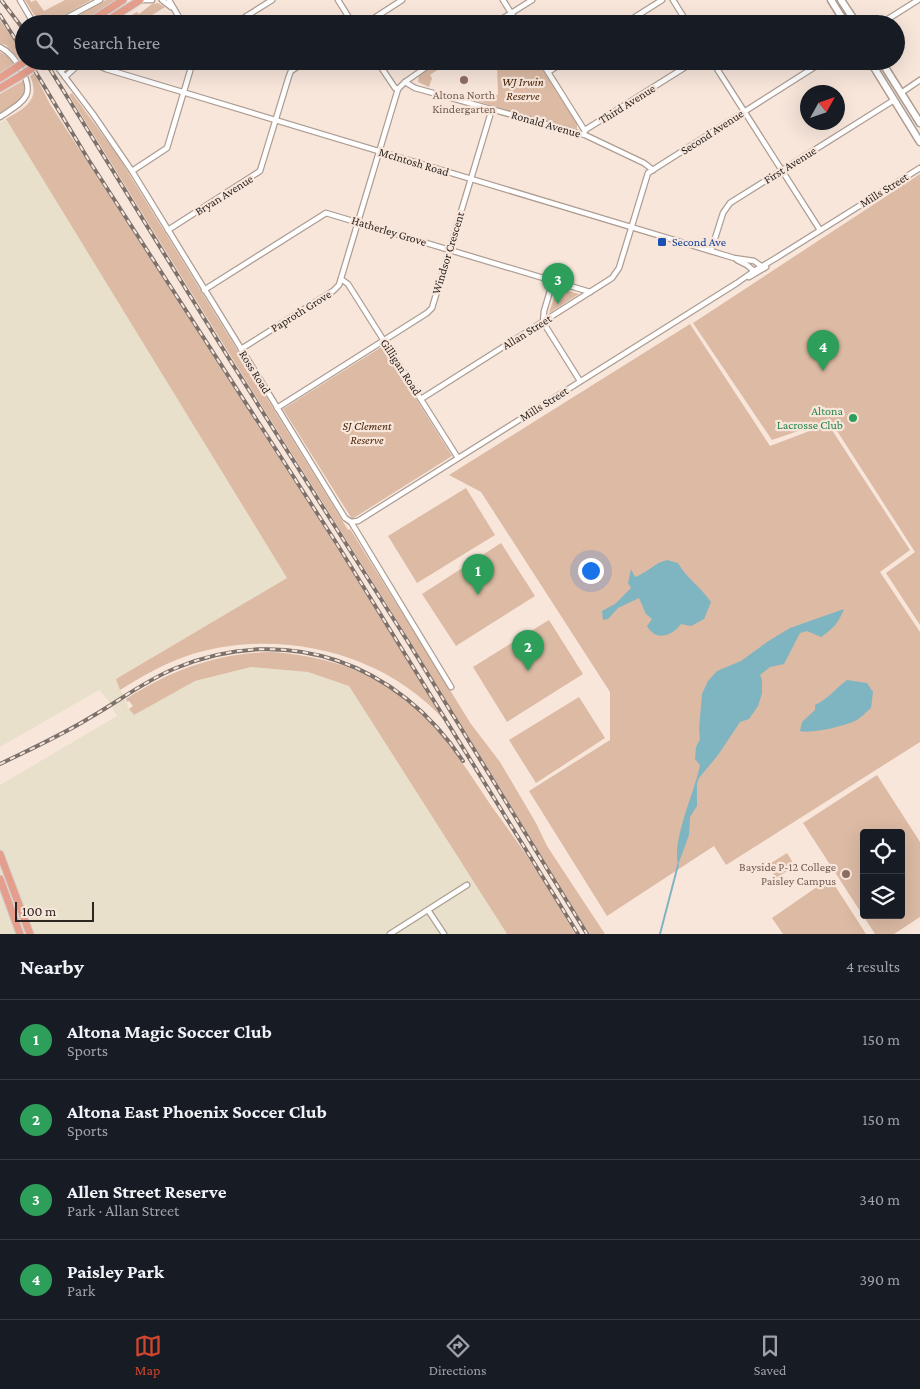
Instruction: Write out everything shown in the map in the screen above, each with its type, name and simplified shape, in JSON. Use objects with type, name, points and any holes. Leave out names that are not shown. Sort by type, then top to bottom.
[{"type":"main road","points":[[100,15],[123,0]]},
{"type":"main road","points":[[117,15],[141,0]]},
{"type":"main road","points":[[0,78],[15,68]]},
{"type":"main road","points":[[0,88],[29,70]]},
{"type":"main road","points":[[1,859],[30,934]]},
{"type":"main road","points":[[0,879],[20,934]]},
{"type":"main road","points":[[10,905],[18,902]]},
{"type":"street","points":[[20,0],[29,15]]},
{"type":"street","points":[[72,15],[100,0]]},
{"type":"street","points":[[141,0],[152,0]]},
{"type":"street","points":[[162,0],[176,13]]},
{"type":"street","points":[[169,0],[176,13]]},
{"type":"street","points":[[248,15],[272,0]]},
{"type":"street","points":[[338,0],[347,15]]},
{"type":"street","points":[[379,15],[402,0]]},
{"type":"street","points":[[503,0],[511,13]]},
{"type":"street","points":[[508,15],[532,0]]},
{"type":"street","points":[[638,15],[662,0]]},
{"type":"street","points":[[673,0],[682,15]]},
{"type":"street","points":[[831,0],[840,15]]},
{"type":"street","points":[[841,0],[851,15]]},
{"type":"street","points":[[894,15],[918,0]]},
{"type":"street","points":[[0,47],[6,50],[15,60]]},
{"type":"street","points":[[0,117],[28,94],[27,80],[21,70]]},
{"type":"street","name":"McIntosh Road","points":[[65,77],[73,70]]},
{"type":"street","name":"McIntosh Road","points":[[108,70],[734,258],[754,261],[763,267]]},
{"type":"street","points":[[132,171],[167,148],[190,70]]},
{"type":"street","name":"Bryan Avenue","points":[[168,230],[260,171],[293,70]]},
{"type":"street","points":[[383,70],[395,88],[398,88],[422,70]]},
{"type":"street","points":[[551,70],[548,72],[585,133]]},
{"type":"street","name":"Third Avenue","points":[[585,133],[681,70]]},
{"type":"street","points":[[718,70],[820,230]]},
{"type":"street","name":"Second Avenue","points":[[653,170],[810,70]]},
{"type":"street","points":[[876,70],[920,142]]},
{"type":"street","points":[[887,70],[920,123]]},
{"type":"street","name":"Ross Road","points":[[61,71],[132,171],[345,518],[351,522],[451,687]]},
{"type":"street","points":[[901,92],[920,80]]},
{"type":"street","name":"Ronald Avenue","points":[[405,82],[415,88],[585,133],[644,163],[653,170]]},
{"type":"street","name":"Paproth Grove","points":[[241,348],[333,291],[339,285],[398,88]]},
{"type":"street","name":"First Avenue","points":[[711,251],[725,208],[730,203],[894,100]]},
{"type":"street","name":"Windsor Crescent","points":[[278,408],[432,308],[492,109]]},
{"type":"street","name":"Mills Street","points":[[351,522],[358,521],[918,170],[920,164]]},
{"type":"street","points":[[631,227],[646,178],[653,170]]},
{"type":"street","name":"Hatherley Grove","points":[[204,290],[323,214],[331,214],[590,292]]},
{"type":"street","name":"Allan Street","points":[[421,399],[617,274],[631,227]]},
{"type":"street","name":"McIntosh Road","points":[[734,258],[755,272]]},
{"type":"street","name":"Gilligan Road","points":[[341,279],[348,284],[458,458]]},
{"type":"street","points":[[553,281],[544,311],[543,322],[580,381]]},
{"type":"street","points":[[390,934],[468,885]]},
{"type":"street","points":[[428,910],[444,934]]},
{"type":"shaded area","points":[[6,119],[287,578],[116,679],[129,709],[134,715],[195,681],[251,667],[308,672],[349,686],[507,934],[0,934],[0,785],[117,716],[99,690],[0,747],[0,123]]},
{"type":"green space","points":[[25,0],[30,0],[31,2],[36,0],[44,11],[65,0],[91,0],[65,15],[34,15]]},
{"type":"green space","points":[[106,0],[116,0],[92,15],[79,15]]},
{"type":"green space","points":[[158,3],[165,7],[152,15],[132,15],[137,12],[139,14],[152,4]]},
{"type":"green space","points":[[0,20],[15,42],[15,55],[6,45],[0,43]]},
{"type":"green space","points":[[0,52],[7,56],[14,64],[0,73]]},
{"type":"green space","points":[[426,70],[437,70],[430,75],[432,78],[429,87],[418,82],[419,75]]},
{"type":"green space","name":"WJ Irwin Reserve","points":[[497,70],[543,70],[577,124],[577,129],[563,129],[471,99],[472,93],[491,99],[498,94]]},
{"type":"green space","points":[[34,73],[50,104],[339,551],[445,721],[420,697],[390,677],[358,661],[324,651],[289,645],[253,644],[218,648],[184,657],[143,676],[120,690],[116,679],[287,578],[6,119],[25,107],[29,102],[34,91],[30,76]]},
{"type":"green space","points":[[24,80],[26,86],[23,96],[15,104],[0,113],[0,94]]},
{"type":"green space","points":[[72,93],[118,156],[348,530],[350,529],[471,724],[500,762],[536,823],[547,846],[605,934],[589,934],[395,617],[69,95]]},
{"type":"green space","points":[[920,174],[920,625],[886,573],[915,552],[830,420],[772,440],[693,323]]},
{"type":"green space","points":[[557,288],[579,294],[549,313]]},
{"type":"green space","points":[[690,324],[770,446],[828,424],[910,550],[880,572],[920,632],[920,742],[726,865],[714,846],[607,916],[529,791],[610,740],[610,692],[481,492],[449,475]]},
{"type":"green space","name":"SJ Clement Reserve","points":[[383,346],[452,456],[352,519],[283,409]]},
{"type":"green space","points":[[466,488],[495,535],[417,583],[388,536]]},
{"type":"green space","points":[[501,543],[535,596],[456,646],[422,594]]},
{"type":"green space","points":[[549,620],[583,674],[507,722],[473,667]]},
{"type":"green space","points":[[273,652],[325,660],[348,667],[391,688],[410,703],[428,720],[458,757],[532,863],[575,934],[507,934],[349,686],[308,672],[251,667],[195,681],[134,715],[129,709],[133,706],[126,699],[178,671],[214,659]]},
{"type":"green space","points":[[579,697],[605,738],[536,783],[509,740]]},
{"type":"green space","points":[[877,775],[920,842],[920,917],[894,934],[875,934],[865,919],[905,919],[905,829],[860,829],[860,911],[803,823]]},
{"type":"green space","points":[[787,853],[795,866],[776,878],[768,865]]},
{"type":"green space","points":[[830,878],[866,934],[783,934],[772,918]]},
{"type":"water","points":[[667,560],[678,563],[711,602],[704,619],[691,626],[681,624],[673,632],[659,636],[647,626],[652,619],[646,614],[639,598],[618,608],[608,619],[603,620],[602,611],[615,604],[631,588],[628,583],[631,569],[635,577],[658,563]]},
{"type":"water","points":[[844,609],[835,625],[821,637],[807,631],[800,633],[784,664],[770,667],[760,675],[762,693],[758,706],[749,719],[740,722],[718,755],[699,778],[697,783],[697,806],[690,817],[689,835],[678,865],[678,842],[700,765],[695,759],[696,747],[700,739],[702,694],[708,681],[717,671],[741,661],[790,628]]},
{"type":"water","points":[[847,680],[867,683],[873,692],[871,708],[850,723],[820,730],[800,731],[802,722],[815,710],[815,705]]},
{"type":"waterway","points":[[660,934],[678,865]]},
{"type":"railway","points":[[1,0],[15,18]]},
{"type":"railway","points":[[0,15],[15,39]]},
{"type":"railway","points":[[34,70],[88,159],[337,544],[578,934]]},
{"type":"railway","points":[[51,70],[228,357],[410,645],[587,934]]},
{"type":"railway","points":[[0,764],[69,730],[143,685],[176,668],[218,655],[259,649],[298,651],[337,660],[373,676],[406,699],[437,727],[463,761]]},
{"type":"place","name":"Altona North Kindergarten","points":[[464,80]]},
{"type":"place","name":"Second Ave","points":[[662,242]]},
{"type":"place","name":"Allen Street Reserve","points":[[558,304]]},
{"type":"place","name":"Paisley Park","points":[[823,371]]},
{"type":"place","name":"Altona Lacrosse Club","points":[[853,418]]},
{"type":"place","name":"Altona Magic Soccer Club","points":[[478,595]]},
{"type":"place","name":"Altona East Phoenix Soccer Club","points":[[528,671]]},
{"type":"place","name":"Bayside P-12 College Paisley Campus","points":[[846,874]]}]
